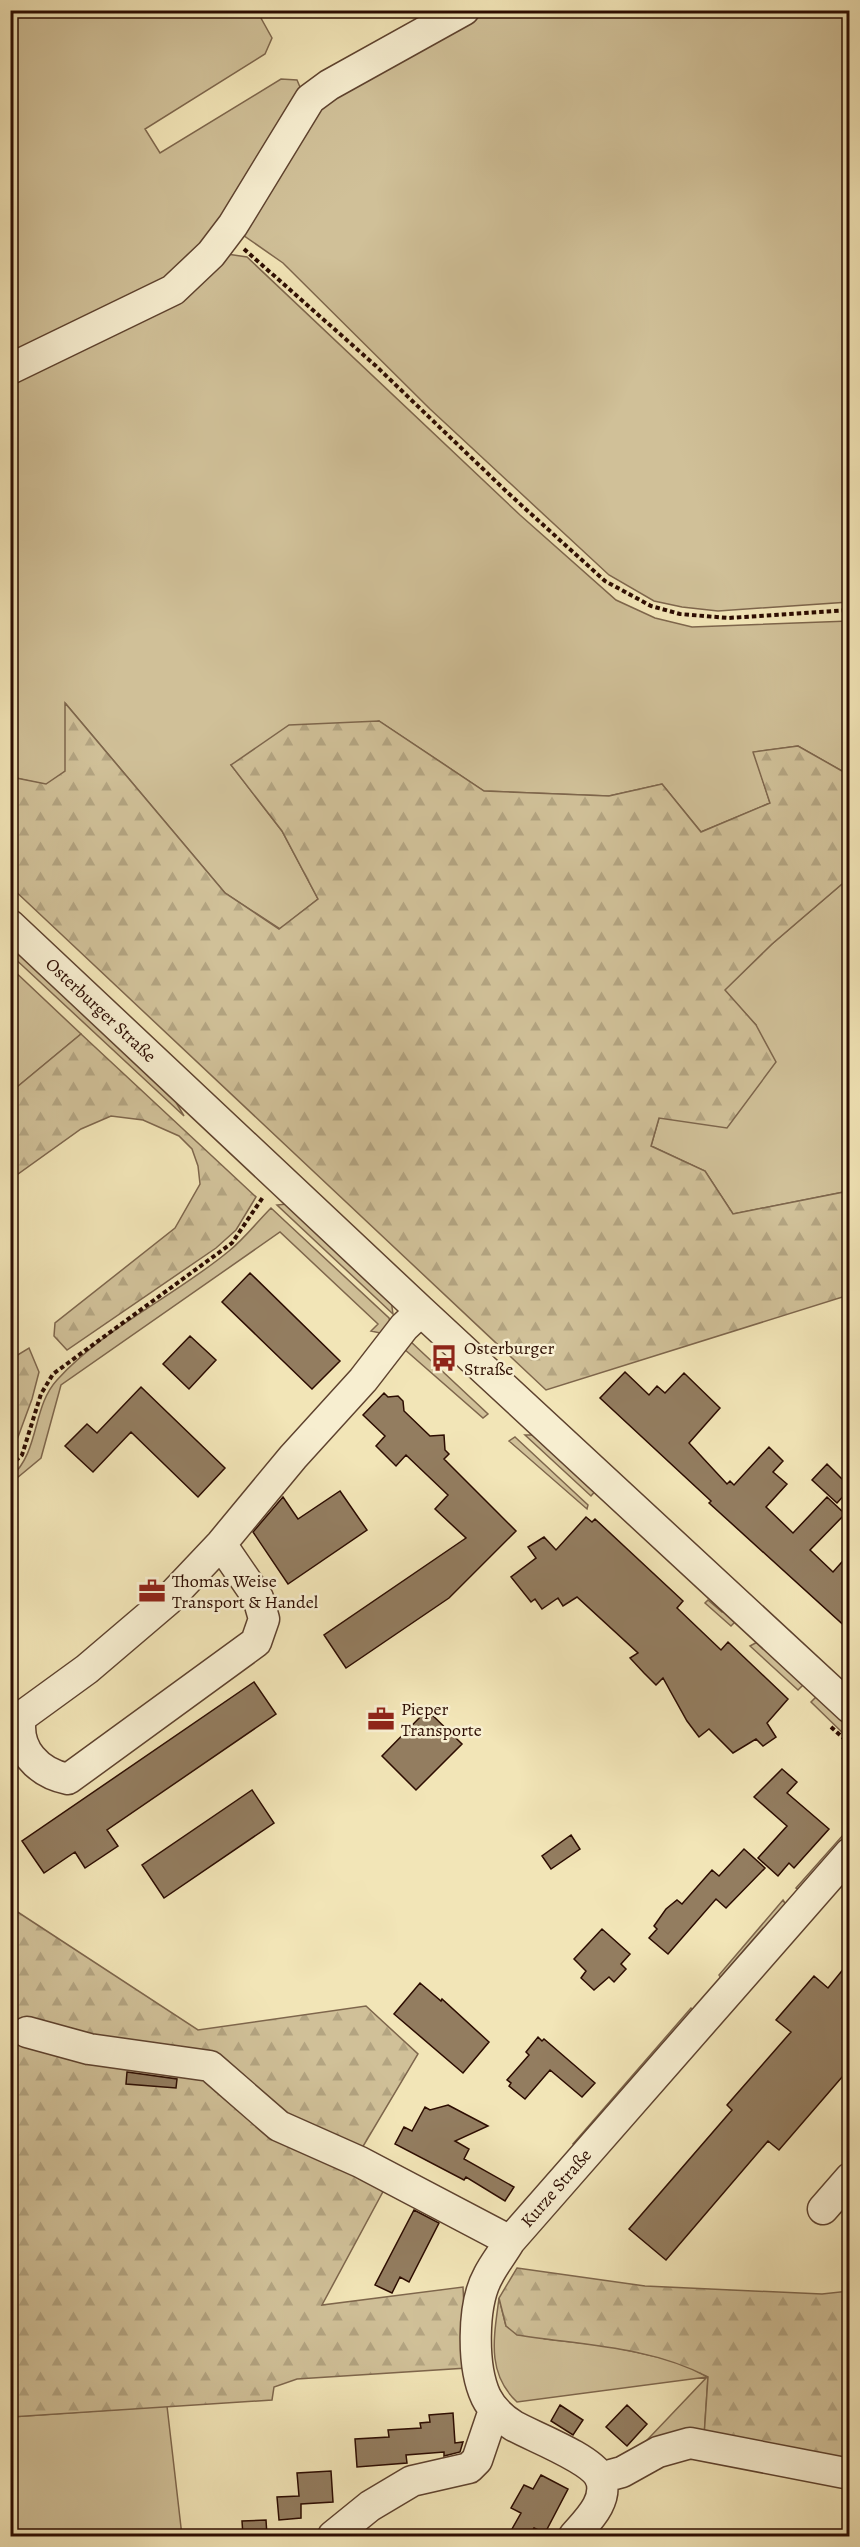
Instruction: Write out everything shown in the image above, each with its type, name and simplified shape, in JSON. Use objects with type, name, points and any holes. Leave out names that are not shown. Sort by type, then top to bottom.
[{"type":"street","points":[[10,369],[173,290],[205,260],[225,235],[310,99],[328,85],[464,10]]},
{"type":"street","name":"Osterburger Straße","points":[[10,925],[849,1708]]},
{"type":"street","points":[[221,1544],[258,1598],[264,1619],[256,1642],[68,1779],[50,1775],[35,1764],[18,1732],[21,1717],[133,1631],[168,1600],[221,1544],[294,1456],[363,1380],[404,1327],[421,1311]]},
{"type":"street","name":"Kurze Straße","points":[[494,2410],[486,2396],[476,2348],[478,2303],[487,2277],[510,2241],[849,1853]]},
{"type":"street","points":[[27,2032],[89,2049],[210,2066],[279,2126],[360,2162],[510,2241]]},
{"type":"street","points":[[823,2209],[849,2178]]},
{"type":"street","points":[[333,2536],[370,2506],[412,2481],[470,2468],[477,2460],[494,2410],[512,2424],[586,2464],[600,2478],[603,2490],[599,2504],[574,2536]]},
{"type":"street","points":[[600,2478],[622,2472],[658,2452],[690,2443],[849,2474]]},
{"type":"path","points":[[225,235],[254,256],[293,291],[604,581],[651,606],[680,614],[728,618],[849,610]]},
{"type":"path","points":[[10,1466],[22,1455],[41,1394],[53,1374],[232,1243],[263,1197],[281,1178]]},
{"type":"green space","points":[[11,11],[257,11],[272,38],[265,54],[145,129],[160,153],[281,79],[297,80],[300,87],[299,95],[235,202],[170,280],[11,358]]},
{"type":"green space","points":[[487,11],[849,11],[849,602],[718,611],[682,607],[654,601],[609,575],[430,409],[283,263],[240,233],[324,102]]},
{"type":"green space","points":[[227,254],[247,257],[520,515],[616,600],[655,618],[692,627],[849,621],[849,775],[798,746],[754,752],[770,803],[701,832],[662,784],[609,796],[484,791],[379,721],[231,765],[282,831],[318,899],[280,929],[225,893],[66,704],[66,771],[47,785],[11,777],[11,379]]},
{"type":"green space","points":[[65,703],[225,893],[279,929],[318,899],[282,831],[231,765],[289,725],[379,721],[484,791],[609,796],[662,784],[701,832],[770,803],[753,752],[798,746],[849,775],[849,878],[772,944],[725,990],[756,1025],[776,1062],[727,1128],[659,1118],[651,1146],[705,1171],[733,1214],[849,1191],[849,1295],[546,1390],[11,887],[11,777],[46,784],[65,771]]},
{"type":"green space","points":[[849,878],[849,1191],[733,1214],[705,1171],[651,1146],[659,1118],[756,1025],[724,990],[772,944]]},
{"type":"green space","points":[[10,942],[170,1092],[184,1116],[11,955]]},
{"type":"green space","points":[[10,967],[81,1034],[11,1092],[10,1092]]},
{"type":"green space","points":[[81,1034],[256,1197],[236,1230],[216,1248],[67,1350],[54,1336],[55,1323],[175,1228],[200,1184],[198,1166],[192,1149],[179,1136],[143,1120],[111,1116],[81,1129],[11,1179],[11,1092]]},
{"type":"green space","points":[[287,1204],[391,1300],[393,1314],[277,1205]]},
{"type":"green space","points":[[271,1208],[389,1318],[390,1322],[380,1333],[371,1331],[378,1324],[280,1232],[61,1385],[41,1458],[11,1483],[11,1477],[27,1455],[43,1403],[57,1380],[76,1361],[118,1328],[229,1251]]},
{"type":"green space","points":[[410,1341],[488,1414],[483,1418],[403,1348]]},
{"type":"green space","points":[[29,1348],[39,1372],[32,1399],[11,1456],[11,1359]]},
{"type":"green space","points":[[525,1435],[538,1435],[598,1488],[591,1496]]},
{"type":"green space","points":[[515,1437],[588,1505],[587,1509],[509,1441]]},
{"type":"green space","points":[[708,1600],[722,1612],[726,1608],[736,1616],[735,1622],[731,1626],[705,1603]]},
{"type":"green space","points":[[761,1640],[806,1682],[798,1690],[750,1646]]},
{"type":"green space","points":[[819,1694],[849,1723],[849,1739],[811,1702]]},
{"type":"green space","points":[[843,1835],[847,1844],[805,1892],[796,1888]]},
{"type":"green space","points":[[783,1900],[789,1910],[722,1979],[719,1975]]},
{"type":"green space","points":[[10,1907],[198,2030],[366,2006],[418,2054],[362,2148],[386,2186],[322,2305],[463,2287],[467,2368],[297,2379],[274,2387],[272,2400],[11,2417]]},
{"type":"green space","points":[[691,2008],[696,2012],[577,2147],[573,2144]]},
{"type":"green space","points":[[517,2268],[645,2286],[822,2294],[849,2291],[849,2463],[704,2437],[708,2377],[685,2367],[614,2348],[517,2335],[506,2326],[499,2298]]},
{"type":"green space","points":[[499,2298],[506,2326],[545,2339],[608,2346],[680,2362],[708,2377],[704,2437],[630,2458],[707,2377],[517,2402],[507,2391],[496,2367],[494,2340]]},
{"type":"green space","points":[[167,2406],[182,2536],[11,2536],[11,2417]]},
{"type":"building","points":[[250,1273],[340,1361],[312,1389],[222,1302]]},
{"type":"building","points":[[190,1336],[216,1360],[189,1389],[163,1364]]},
{"type":"building","points":[[625,1372],[649,1395],[657,1386],[665,1393],[684,1373],[720,1408],[689,1443],[727,1484],[730,1481],[734,1485],[769,1447],[783,1461],[773,1472],[787,1484],[766,1507],[793,1533],[827,1497],[845,1514],[810,1550],[833,1572],[849,1554],[849,1630],[709,1503],[711,1501],[600,1398]]},
{"type":"building","points":[[141,1387],[225,1468],[198,1497],[131,1432],[93,1472],[65,1446],[87,1424],[97,1433]]},
{"type":"building","points":[[384,1393],[388,1397],[398,1396],[403,1401],[404,1411],[430,1436],[444,1435],[445,1450],[449,1454],[444,1459],[516,1531],[449,1598],[346,1668],[324,1635],[466,1538],[435,1509],[448,1495],[406,1455],[396,1466],[376,1446],[385,1436],[363,1415]]},
{"type":"building","points":[[827,1464],[849,1486],[849,1490],[837,1503],[812,1480]]},
{"type":"building","points":[[340,1491],[367,1530],[288,1584],[253,1532],[283,1497],[298,1519]]},
{"type":"building","points":[[586,1517],[592,1522],[595,1519],[683,1601],[677,1608],[721,1650],[728,1642],[788,1699],[767,1723],[776,1737],[763,1746],[756,1739],[733,1753],[709,1729],[699,1737],[687,1721],[663,1678],[656,1685],[630,1658],[638,1653],[577,1597],[563,1606],[558,1598],[542,1609],[535,1599],[531,1602],[511,1577],[536,1558],[528,1547],[544,1537],[556,1550]]},
{"type":"building","points":[[254,1682],[276,1714],[107,1830],[118,1846],[85,1868],[75,1852],[44,1873],[22,1841]]},
{"type":"building","points":[[427,1710],[462,1744],[416,1790],[382,1756]]},
{"type":"building","points":[[782,1769],[797,1782],[787,1793],[829,1829],[794,1868],[789,1863],[778,1876],[758,1858],[787,1826],[754,1797]]},
{"type":"building","points":[[252,1790],[274,1823],[164,1898],[142,1865]]},
{"type":"building","points":[[571,1835],[580,1849],[551,1869],[542,1856]]},
{"type":"building","points":[[744,1849],[765,1868],[726,1908],[716,1899],[668,1954],[649,1938],[657,1929],[654,1926],[666,1909],[677,1900],[682,1904],[712,1870],[719,1876]]},
{"type":"building","points":[[602,1929],[630,1954],[621,1964],[626,1969],[614,1982],[609,1977],[594,1990],[581,1978],[586,1971],[574,1959]]},
{"type":"building","points":[[849,1962],[849,2069],[779,2150],[768,2141],[666,2260],[629,2229],[732,2110],[727,2105],[791,2032],[776,2020],[814,1976],[828,1988]]},
{"type":"building","points":[[420,1983],[441,2001],[442,1999],[489,2042],[463,2073],[394,2014]]},
{"type":"building","points":[[538,2037],[542,2041],[544,2039],[595,2083],[582,2097],[550,2070],[525,2099],[509,2086],[511,2083],[507,2080],[529,2055],[526,2052]]},
{"type":"building","points":[[127,2072],[177,2079],[176,2088],[126,2084]]},
{"type":"building","points":[[448,2105],[488,2126],[455,2141],[469,2149],[464,2159],[514,2187],[505,2201],[466,2177],[464,2180],[395,2144],[404,2127],[412,2131],[425,2107],[430,2110]]},
{"type":"building","points":[[414,2210],[439,2223],[409,2282],[400,2277],[392,2293],[375,2285]]},
{"type":"building","points":[[560,2405],[583,2420],[573,2435],[551,2421]]},
{"type":"building","points":[[627,2405],[647,2424],[627,2446],[606,2427]]},
{"type":"building","points":[[453,2413],[455,2443],[463,2442],[460,2452],[444,2456],[444,2452],[406,2455],[407,2463],[357,2467],[355,2439],[389,2437],[388,2430],[421,2428],[420,2423],[430,2422],[429,2415]]},
{"type":"building","points":[[331,2471],[333,2502],[301,2504],[301,2518],[279,2520],[277,2497],[299,2496],[297,2473]]},
{"type":"building","points":[[541,2475],[568,2489],[545,2533],[534,2528],[529,2536],[508,2536],[521,2513],[511,2508],[524,2485],[533,2489]]},
{"type":"building","points":[[266,2520],[267,2536],[243,2536],[242,2521]]},
{"type":"place","name":"Osterburger Straße","points":[[444,1358]]},
{"type":"place","name":"Thomas Weise Transport & Handel","points":[[152,1591]]},
{"type":"place","name":"Pieper Transporte","points":[[381,1719]]}]
